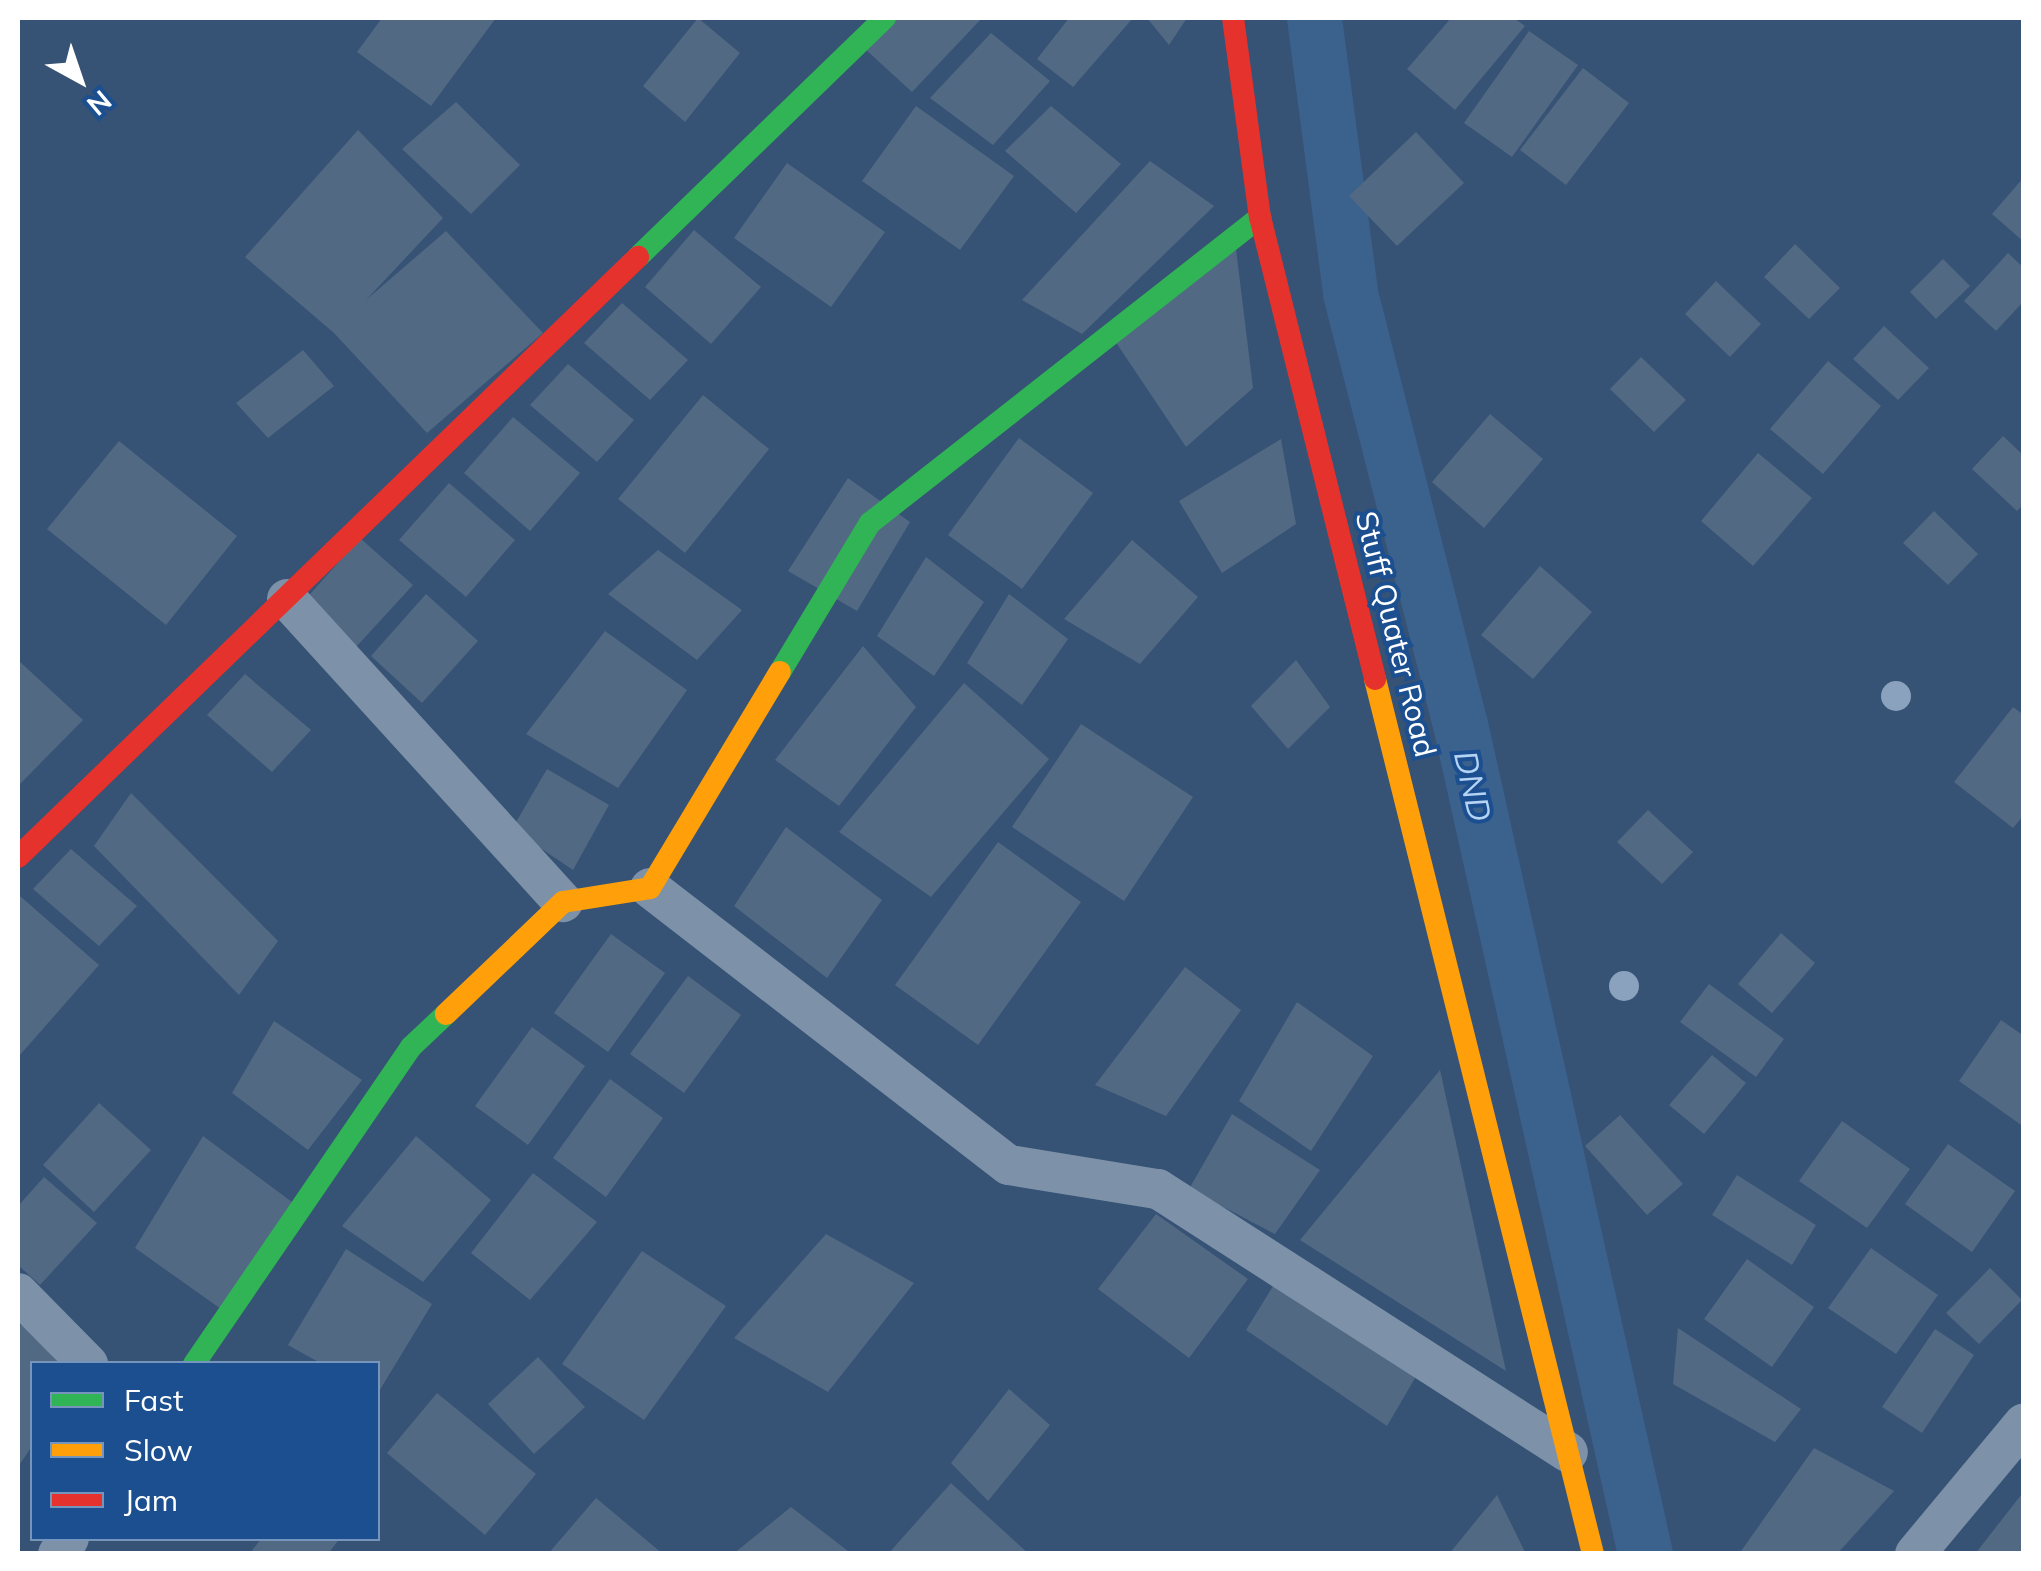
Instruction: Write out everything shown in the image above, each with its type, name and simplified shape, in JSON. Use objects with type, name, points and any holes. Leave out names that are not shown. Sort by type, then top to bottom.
[{"type":"street","points":[[18,857],[885,18]]},
{"type":"street","name":"Stuff Quater Road","points":[[1232,18],[1260,217],[1593,1554]]},
{"type":"street","points":[[650,888],[870,523],[1260,217]]},
{"type":"street","points":[[287,600],[563,902]]},
{"type":"street","points":[[196,1361],[412,1047],[563,902],[650,888],[1009,1165],[1158,1189],[1568,1452]]},
{"type":"street","points":[[18,1293],[85,1361]]},
{"type":"street","points":[[1915,1554],[2024,1423]]},
{"type":"building","points":[[382,18],[496,18],[431,106],[357,52]]},
{"type":"building","points":[[698,18],[740,53],[685,122],[643,86]]},
{"type":"building","points":[[894,18],[982,18],[912,92],[864,48]]},
{"type":"building","points":[[1069,18],[1133,18],[1073,87],[1037,59]]},
{"type":"building","points":[[1147,18],[1187,18],[1169,45]]},
{"type":"building","points":[[1451,18],[1514,18],[1525,26],[1455,110],[1407,69]]},
{"type":"building","points":[[1529,31],[1578,65],[1512,157],[1464,123]]},
{"type":"building","points":[[991,33],[1050,81],[993,145],[930,98]]},
{"type":"building","points":[[1583,68],[1629,103],[1566,185],[1520,150]]},
{"type":"building","points":[[456,102],[520,165],[471,214],[402,149]]},
{"type":"building","points":[[916,106],[1014,176],[960,250],[862,181]]},
{"type":"building","points":[[1051,106],[1121,164],[1076,213],[1005,151]]},
{"type":"building","points":[[358,130],[443,218],[366,300],[446,231],[543,333],[427,433],[334,333],[245,257]]},
{"type":"building","points":[[1416,132],[1464,183],[1397,246],[1349,196]]},
{"type":"building","points":[[1150,161],[1214,206],[1082,334],[1022,300]]},
{"type":"building","points":[[787,163],[885,232],[831,307],[734,238]]},
{"type":"building","points":[[2024,177],[2024,242],[1992,214]]},
{"type":"building","points":[[694,230],[761,287],[711,344],[645,287]]},
{"type":"building","points":[[1795,244],[1840,288],[1809,319],[1764,277]]},
{"type":"building","points":[[1236,249],[1253,388],[1186,447],[1115,341]]},
{"type":"building","points":[[2008,253],[2024,268],[2024,301],[1996,331],[1964,301]]},
{"type":"building","points":[[1943,259],[1970,286],[1936,319],[1910,292]]},
{"type":"building","points":[[1716,281],[1761,324],[1730,357],[1685,314]]},
{"type":"building","points":[[622,303],[688,360],[650,400],[584,343]]},
{"type":"building","points":[[1884,326],[1929,368],[1898,400],[1853,359]]},
{"type":"building","points":[[303,350],[334,386],[268,438],[236,403]]},
{"type":"building","points":[[1641,357],[1686,400],[1654,432],[1610,389]]},
{"type":"building","points":[[1828,361],[1881,406],[1823,474],[1770,429]]},
{"type":"building","points":[[568,364],[634,420],[597,462],[530,405]]},
{"type":"building","points":[[703,395],[769,449],[685,553],[618,499]]},
{"type":"building","points":[[1490,414],[1543,459],[1484,528],[1432,482]]},
{"type":"building","points":[[513,417],[580,473],[530,531],[464,473]]},
{"type":"building","points":[[2003,436],[2024,456],[2024,504],[2017,511],[1972,469]]},
{"type":"building","points":[[1019,438],[1093,493],[1022,589],[948,535]]},
{"type":"building","points":[[1281,439],[1296,524],[1222,573],[1179,501]]},
{"type":"building","points":[[119,441],[237,536],[166,625],[47,529]]},
{"type":"building","points":[[1758,453],[1812,498],[1753,566],[1701,521]]},
{"type":"building","points":[[848,478],[910,522],[857,611],[788,571]]},
{"type":"building","points":[[449,483],[515,540],[466,597],[399,540]]},
{"type":"building","points":[[1934,511],[1978,554],[1948,585],[1903,543]]},
{"type":"building","points":[[360,538],[413,585],[356,647],[304,601]]},
{"type":"building","points":[[1132,540],[1198,597],[1140,664],[1064,619]]},
{"type":"building","points":[[658,550],[742,610],[697,660],[608,594]]},
{"type":"building","points":[[926,557],[984,602],[934,676],[877,636]]},
{"type":"building","points":[[1540,566],[1592,612],[1533,679],[1481,635]]},
{"type":"building","points":[[426,594],[478,641],[422,703],[371,656]]},
{"type":"building","points":[[1009,594],[1068,639],[1022,705],[967,663]]},
{"type":"building","points":[[605,631],[687,690],[618,788],[526,734]]},
{"type":"building","points":[[863,646],[916,707],[839,806],[775,760]]},
{"type":"building","points":[[18,660],[83,720],[18,786]]},
{"type":"building","points":[[1296,660],[1330,707],[1288,749],[1251,706]]},
{"type":"building","points":[[245,674],[311,730],[272,772],[207,715]]},
{"type":"building","points":[[964,683],[1049,759],[931,897],[839,832]]},
{"type":"building","points":[[2013,707],[2024,715],[2024,815],[2013,828],[1954,782]]},
{"type":"building","points":[[1081,724],[1193,797],[1124,901],[1012,827]]},
{"type":"building","points":[[547,769],[609,805],[573,870],[512,829]]},
{"type":"building","points":[[131,793],[278,941],[239,995],[94,846]]},
{"type":"building","points":[[1648,810],[1693,852],[1662,884],[1617,842]]},
{"type":"building","points":[[786,827],[882,900],[827,978],[734,906]]},
{"type":"building","points":[[998,842],[1081,902],[978,1045],[895,985]]},
{"type":"building","points":[[71,849],[137,906],[99,946],[33,889]]},
{"type":"building","points":[[20,896],[99,965],[20,1055],[18,899]]},
{"type":"building","points":[[1781,933],[1815,963],[1772,1013],[1738,984]]},
{"type":"building","points":[[611,934],[665,973],[608,1052],[554,1013]]},
{"type":"building","points":[[1185,967],[1241,1010],[1166,1116],[1095,1085]]},
{"type":"building","points":[[688,976],[741,1015],[684,1093],[630,1054]]},
{"type":"building","points":[[1709,984],[1784,1039],[1756,1077],[1680,1022]]},
{"type":"building","points":[[1297,1002],[1373,1056],[1311,1151],[1239,1101]]},
{"type":"building","points":[[2001,1020],[2024,1036],[2024,1127],[1959,1081]]},
{"type":"building","points":[[274,1021],[362,1080],[308,1150],[232,1093]]},
{"type":"building","points":[[532,1027],[585,1066],[528,1145],[475,1106]]},
{"type":"building","points":[[1712,1055],[1746,1083],[1704,1134],[1669,1105]]},
{"type":"building","points":[[1440,1070],[1506,1371],[1300,1240]]},
{"type":"building","points":[[610,1079],[663,1118],[606,1197],[553,1158]]},
{"type":"building","points":[[99,1103],[151,1150],[94,1212],[43,1165]]},
{"type":"building","points":[[1232,1114],[1320,1170],[1275,1234],[1189,1189]]},
{"type":"building","points":[[1620,1115],[1683,1184],[1647,1215],[1585,1146]]},
{"type":"building","points":[[1842,1121],[1910,1169],[1867,1228],[1799,1181]]},
{"type":"building","points":[[203,1136],[292,1202],[221,1309],[135,1248]]},
{"type":"building","points":[[416,1136],[491,1200],[423,1282],[342,1226]]},
{"type":"building","points":[[1948,1144],[2015,1191],[1972,1252],[1905,1204]]},
{"type":"building","points":[[533,1173],[597,1222],[530,1300],[471,1253]]},
{"type":"building","points":[[1737,1175],[1816,1225],[1792,1265],[1712,1215]]},
{"type":"building","points":[[44,1177],[97,1223],[40,1285],[18,1265],[18,1206]]},
{"type":"building","points":[[1156,1214],[1248,1279],[1189,1358],[1098,1289]]},
{"type":"building","points":[[826,1234],[914,1283],[828,1392],[734,1338]]},
{"type":"building","points":[[1871,1248],[1938,1295],[1896,1354],[1828,1308]]},
{"type":"building","points":[[346,1249],[432,1304],[380,1390],[380,1361],[317,1361],[288,1345]]},
{"type":"building","points":[[642,1251],[726,1306],[644,1420],[562,1364]]},
{"type":"building","points":[[1747,1259],[1814,1307],[1772,1367],[1704,1319]]},
{"type":"building","points":[[1990,1268],[2022,1300],[1979,1344],[1946,1313]]},
{"type":"building","points":[[1278,1278],[1418,1373],[1387,1426],[1246,1330]]},
{"type":"building","points":[[23,1322],[56,1361],[30,1361],[30,1449],[18,1467],[18,1329]]},
{"type":"building","points":[[1678,1328],[1801,1409],[1775,1442],[1673,1384]]},
{"type":"building","points":[[1935,1329],[1974,1355],[1922,1433],[1882,1407]]},
{"type":"building","points":[[538,1357],[585,1407],[534,1454],[488,1404]]},
{"type":"building","points":[[1009,1389],[1050,1425],[988,1501],[951,1463]]},
{"type":"building","points":[[437,1393],[536,1474],[485,1535],[387,1453]]},
{"type":"building","points":[[1814,1448],[1894,1491],[1837,1554],[1739,1554]]},
{"type":"building","points":[[951,1483],[1029,1554],[888,1554]]},
{"type":"building","points":[[1497,1495],[1526,1554],[1449,1554]]},
{"type":"building","points":[[2021,1495],[2024,1554],[1975,1554]]},
{"type":"building","points":[[596,1498],[663,1554],[548,1554]]},
{"type":"building","points":[[791,1507],[848,1551],[733,1554]]},
{"type":"building","points":[[260,1541],[338,1541],[328,1554],[249,1554]]},
{"type":"waterway","name":"DND","points":[[1314,18],[1350,293],[1460,724],[1645,1554]]},
{"type":"traffic: fast","points":[[638,257],[885,18]]},
{"type":"traffic: fast","points":[[780,672],[870,523],[1260,217]]},
{"type":"traffic: fast","points":[[196,1361],[411,1047],[446,1014]]},
{"type":"traffic: slow","points":[[446,1014],[563,902],[650,888],[780,672]]},
{"type":"traffic: slow","points":[[1375,679],[1593,1554]]},
{"type":"traffic: jam","points":[[1233,18],[1260,217],[1375,679]]},
{"type":"traffic: jam","points":[[18,857],[638,257]]}]
